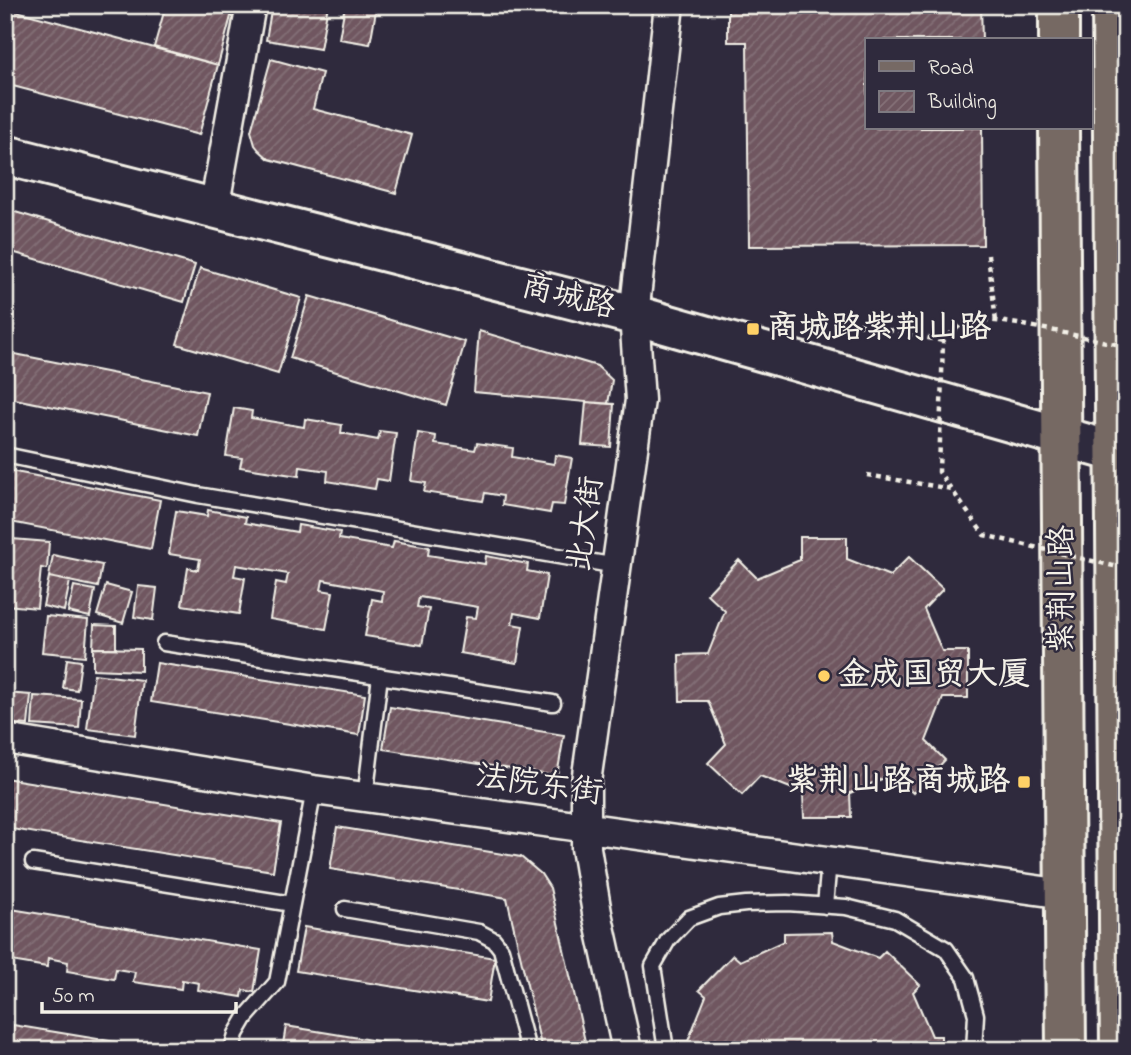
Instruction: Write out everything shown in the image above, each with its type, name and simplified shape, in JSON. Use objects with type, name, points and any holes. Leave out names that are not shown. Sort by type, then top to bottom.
[{"type":"main road","points":[[1059,5],[1059,38]]},
{"type":"main road","name":"紫荆山路","points":[[1112,5],[1120,454],[1120,1050]]},
{"type":"main road","name":"紫荆山路","points":[[1059,130],[1066,1050]]},
{"type":"street","points":[[214,209],[251,5]]},
{"type":"street","name":"北大街","points":[[628,1050],[597,913],[586,848],[586,782],[640,400],[634,314],[669,5]]},
{"type":"street","name":"商城路","points":[[5,155],[634,314],[1120,454]]},
{"type":"street","name":"法院东街","points":[[5,739],[314,790],[1065,894]]},
{"type":"lane","points":[[5,455],[198,495],[617,566]]},
{"type":"lane","points":[[163,643],[553,703]]},
{"type":"lane","points":[[365,797],[380,677]]},
{"type":"lane","points":[[232,1050],[236,1034],[246,1017],[277,982],[314,790]]},
{"type":"lane","points":[[825,906],[828,861]]},
{"type":"lane","points":[[33,862],[292,904]]},
{"type":"lane","points":[[666,1050],[653,966],[668,940],[690,918],[719,907],[746,904],[846,907],[895,919],[946,949],[966,978],[976,1015],[974,1050]]},
{"type":"lane","points":[[345,909],[479,932],[494,940],[501,949],[528,1050]]},
{"type":"path","points":[[988,255],[996,321]]},
{"type":"path","points":[[1126,346],[996,321],[970,320],[958,327],[943,341],[939,472],[984,535],[1126,569]]},
{"type":"path","points":[[849,322],[943,341]]},
{"type":"path","points":[[867,475],[952,489]]},
{"type":"building","points":[[166,5],[234,5],[218,65],[154,47]]},
{"type":"building","points":[[272,5],[328,5],[320,49],[266,40]]},
{"type":"building","points":[[345,5],[377,5],[370,44],[339,39]]},
{"type":"building","points":[[747,5],[981,5],[982,38],[865,38],[865,130],[982,130],[983,245],[749,246],[747,42],[728,42],[728,9],[747,9]]},
{"type":"building","points":[[5,8],[218,65],[199,135],[5,84]]},
{"type":"building","points":[[271,59],[322,73],[313,109],[412,135],[396,193],[269,159],[259,150],[251,131]]},
{"type":"building","points":[[5,209],[195,265],[184,302],[5,250]]},
{"type":"building","points":[[200,268],[301,298],[278,374],[177,344]]},
{"type":"building","points":[[309,296],[465,342],[446,405],[290,358]]},
{"type":"building","points":[[479,331],[597,366],[612,380],[608,404],[474,392]]},
{"type":"building","points":[[5,352],[207,392],[198,436],[5,397]]},
{"type":"building","points":[[586,402],[614,404],[611,447],[582,445]]},
{"type":"building","points":[[234,408],[252,411],[251,418],[304,427],[305,419],[342,425],[341,433],[378,440],[380,431],[396,433],[389,481],[377,479],[375,489],[327,481],[328,471],[300,467],[299,476],[240,467],[242,458],[226,456]]},
{"type":"building","points":[[418,433],[436,436],[435,444],[475,450],[477,443],[513,448],[512,457],[554,464],[555,455],[572,458],[564,505],[552,504],[550,513],[502,505],[503,496],[485,493],[483,501],[424,492],[426,483],[411,481]]},
{"type":"building","points":[[5,470],[160,500],[151,549],[5,521]]},
{"type":"building","points":[[208,510],[246,517],[245,523],[297,532],[298,525],[340,532],[339,539],[392,548],[394,541],[429,547],[428,555],[485,564],[486,556],[528,564],[527,571],[547,575],[540,618],[514,613],[512,624],[523,626],[517,663],[460,653],[466,617],[476,618],[478,607],[419,597],[417,607],[429,609],[422,645],[365,636],[372,599],[382,601],[383,591],[323,580],[321,590],[333,592],[326,629],[270,619],[276,582],[286,584],[288,574],[236,565],[234,576],[245,578],[239,614],[182,605],[188,568],[198,570],[200,559],[169,554],[176,511],[207,516]]},
{"type":"building","name":"金成国贸大厦","points":[[800,537],[847,537],[847,559],[890,576],[909,557],[943,589],[924,609],[942,651],[968,651],[968,698],[943,698],[926,741],[945,760],[913,793],[893,774],[850,793],[851,817],[804,817],[803,793],[760,776],[742,795],[708,763],[726,744],[708,701],[680,701],[679,655],[708,654],[725,611],[707,594],[739,560],[757,578],[800,560]]},
{"type":"building","points":[[12,539],[49,542],[47,569],[41,568],[37,608],[6,605]]},
{"type":"building","points":[[5,544],[8,544],[6,568],[5,568]]},
{"type":"building","points":[[53,555],[102,565],[98,587],[49,577]]},
{"type":"building","points":[[49,577],[70,581],[64,611],[43,606]]},
{"type":"building","points":[[106,585],[132,592],[123,623],[97,615]]},
{"type":"building","points":[[74,586],[95,590],[90,617],[68,612]]},
{"type":"building","points":[[138,586],[157,588],[153,620],[134,617]]},
{"type":"building","points":[[46,616],[88,620],[85,656],[42,652]]},
{"type":"building","points":[[94,625],[116,626],[116,648],[93,648]]},
{"type":"building","points":[[93,648],[141,649],[141,671],[93,669]]},
{"type":"building","points":[[67,659],[81,661],[77,690],[63,688]]},
{"type":"building","points":[[157,663],[365,695],[359,735],[151,702]]},
{"type":"building","points":[[94,674],[142,680],[135,735],[87,729]]},
{"type":"building","points":[[5,693],[31,695],[28,725],[5,723]]},
{"type":"building","points":[[34,696],[81,699],[79,728],[32,725]]},
{"type":"building","points":[[390,707],[564,735],[557,776],[383,749]]},
{"type":"building","points":[[5,778],[281,823],[273,871],[5,828]]},
{"type":"building","points":[[337,827],[521,857],[541,874],[550,888],[587,1050],[542,1050],[507,898],[330,869]]},
{"type":"building","points":[[5,908],[261,950],[254,992],[243,990],[242,997],[198,990],[199,983],[182,980],[181,989],[133,982],[135,972],[116,969],[114,979],[67,971],[68,962],[48,958],[47,967],[5,960]]},
{"type":"building","points":[[304,927],[495,958],[488,1002],[296,971]]},
{"type":"building","points":[[832,932],[833,941],[878,958],[885,951],[920,985],[913,992],[932,1036],[941,1036],[941,1050],[676,1050],[676,1041],[688,1041],[706,996],[699,990],[733,955],[740,961],[784,941],[784,933]]},
{"type":"building","points":[[13,1025],[164,1050],[9,1050]]},
{"type":"building","points":[[286,1026],[432,1050],[282,1050]]},
{"type":"place","name":"商城路紫荆山路","points":[[753,329]]},
{"type":"place","name":"金成国贸大厦","points":[[824,676]]},
{"type":"place","name":"紫荆山路商城路","points":[[1024,782]]}]
